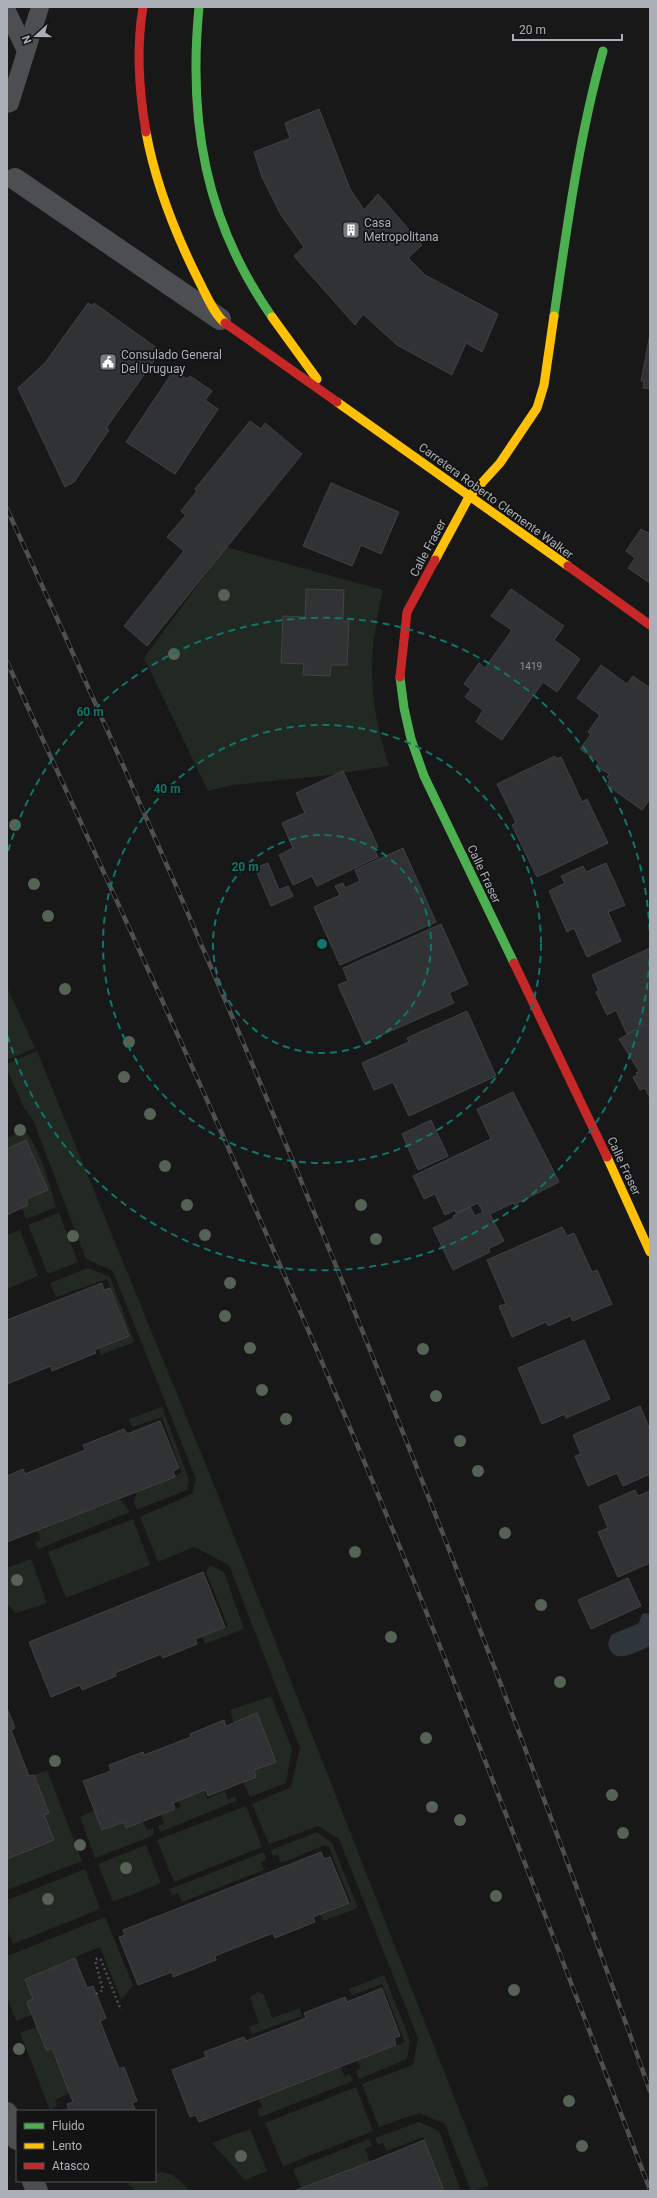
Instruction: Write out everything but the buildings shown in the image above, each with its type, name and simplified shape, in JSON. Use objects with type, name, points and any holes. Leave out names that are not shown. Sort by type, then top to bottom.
[{"type":"main road","name":"Carretera Roberto Clemente Walker","points":[[143,7],[140,26],[139,56],[146,142],[156,179],[170,217],[202,289],[220,319],[330,396],[468,497],[650,625]]},
{"type":"main road","name":"Carretera Roberto Clemente Walker","points":[[199,7],[194,44],[196,123],[206,172],[219,218],[241,267],[285,337],[330,396]]},
{"type":"main road","name":"Calle Fraser","points":[[603,51],[592,86],[564,244],[544,385],[537,408],[500,463],[468,497],[407,612],[400,673],[404,708],[410,733],[424,776],[602,1146],[650,1252]]},
{"type":"street","points":[[15,179],[220,319]]},
{"type":"street","points":[[7,2113],[16,2136]]},
{"type":"lane","points":[[7,104],[10,103],[40,7]]},
{"type":"lane","points":[[7,11],[26,51]]},
{"type":"path","points":[[96,1994],[103,1990],[95,1964],[95,1960],[98,1958],[101,1960],[120,2010]]},
{"type":"shaded area","points":[[226,547],[383,590],[374,637],[372,679],[377,720],[389,766],[321,776],[233,785],[208,791],[144,658]]},
{"type":"shaded area","points":[[7,987],[35,1048],[7,1060]]},
{"type":"shaded area","points":[[37,1051],[212,1480],[489,2186],[471,2191],[445,2124],[419,2113],[379,2127],[362,2084],[413,2065],[418,2038],[339,1839],[318,1826],[269,1844],[252,1804],[291,1787],[300,1748],[229,1565],[194,1547],[158,1562],[140,1517],[192,1494],[196,1479],[113,1271],[86,1259],[33,1120],[23,1106],[7,1069],[7,1064]]},
{"type":"shaded area","points":[[23,1131],[34,1144],[39,1154],[56,1207],[26,1219],[22,1208],[28,1205],[26,1199],[48,1189],[26,1140],[7,1149],[7,1138]]},
{"type":"shaded area","points":[[59,1213],[78,1262],[48,1274],[28,1225]]},
{"type":"shaded area","points":[[20,1230],[38,1276],[7,1289],[7,1235]]},
{"type":"shaded area","points":[[88,1268],[110,1277],[134,1342],[101,1355],[99,1347],[129,1335],[107,1279],[56,1297],[50,1283]]},
{"type":"shaded area","points":[[162,1407],[189,1480],[187,1490],[137,1510],[134,1502],[137,1492],[182,1473],[162,1417],[132,1427],[129,1419]]},
{"type":"shaded area","points":[[120,1499],[130,1512],[38,1549],[35,1542],[41,1540],[37,1531]]},
{"type":"shaded area","points":[[133,1519],[150,1565],[66,1598],[48,1552]]},
{"type":"shaded area","points":[[31,1559],[47,1603],[16,1613],[7,1604],[7,1568]]},
{"type":"shaded area","points":[[210,1565],[224,1572],[244,1629],[205,1644],[202,1636],[228,1626],[206,1572]]},
{"type":"shaded area","points":[[647,1613],[650,1615],[650,1646],[626,1656],[615,1655],[611,1651],[608,1644],[611,1635],[639,1623],[642,1614]]},
{"type":"shaded area","points":[[271,1696],[292,1749],[286,1783],[250,1797],[243,1782],[256,1777],[254,1770],[276,1762],[257,1714],[234,1723],[230,1710]]},
{"type":"shaded area","points":[[47,1770],[82,1861],[7,1890],[7,1859],[54,1840],[44,1815],[49,1812],[34,1775]]},
{"type":"shaded area","points":[[204,1790],[207,1799],[225,1791],[228,1799],[235,1796],[236,1801],[160,1832],[158,1826],[164,1823],[161,1815],[181,1807],[178,1801]]},
{"type":"shaded area","points":[[246,1806],[262,1847],[174,1882],[157,1840]]},
{"type":"shaded area","points":[[95,1810],[102,1830],[124,1822],[126,1828],[143,1822],[147,1830],[153,1828],[154,1833],[152,1836],[95,1858],[80,1817]]},
{"type":"shaded area","points":[[317,1832],[332,1843],[358,1908],[323,1921],[320,1914],[351,1902],[329,1847],[325,1845],[281,1863],[278,1855],[273,1856],[271,1850]]},
{"type":"shaded area","points":[[146,1845],[161,1883],[113,1902],[98,1864]]},
{"type":"shaded area","points":[[264,1852],[266,1859],[261,1863],[264,1870],[182,1902],[178,1893],[172,1895],[170,1889]]},
{"type":"shaded area","points":[[85,1869],[100,1909],[13,1944],[7,1929],[7,1900]]},
{"type":"shaded area","points":[[105,1917],[133,1985],[121,2000],[100,1947],[25,1978],[33,1999],[32,2015],[16,2021],[7,1997],[7,1956]]},
{"type":"shaded area","points":[[384,1975],[410,2040],[407,2059],[359,2079],[356,2071],[361,2068],[357,2061],[405,2042],[382,1984],[352,1995],[349,1989]]},
{"type":"shaded area","points":[[258,1992],[264,1995],[272,2018],[300,2008],[302,2016],[252,2034],[249,2027],[259,2023],[250,1997]]},
{"type":"shaded area","points":[[37,2027],[47,2051],[52,2049],[54,2053],[70,2093],[55,2100],[57,2106],[50,2110],[20,2033]]},
{"type":"shaded area","points":[[341,2067],[344,2076],[350,2074],[353,2081],[260,2117],[257,2109],[262,2107],[259,2099]]},
{"type":"shaded area","points":[[356,2087],[373,2131],[283,2166],[265,2123]]},
{"type":"shaded area","points":[[419,2122],[439,2131],[461,2191],[444,2191],[423,2137],[387,2151],[383,2143],[378,2145],[375,2138]]},
{"type":"shaded area","points":[[250,2129],[267,2171],[245,2180],[212,2143]]},
{"type":"shaded area","points":[[369,2139],[372,2146],[365,2149],[370,2162],[301,2188],[293,2169]]},
{"type":"shaded area","points":[[161,2172],[173,2175],[190,2191],[136,2191],[128,2184],[133,2182],[156,2182],[156,2174]]},
{"type":"railway","points":[[7,509],[182,899],[347,1292],[503,1690],[578,1890],[650,2091]]},
{"type":"railway","points":[[7,662],[216,1121],[318,1352],[367,1468],[475,1735],[650,2190]]},
{"type":"traffic: fast","points":[[199,7],[196,49],[196,90],[206,169],[217,207],[231,244],[249,281],[272,317]]},
{"type":"traffic: fast","points":[[554,316],[580,149],[603,51]]},
{"type":"traffic: fast","points":[[400,677],[404,708],[411,739],[424,776],[514,963]]},
{"type":"traffic: slow","points":[[146,132],[155,173],[168,212],[209,302],[221,320],[225,323]]},
{"type":"traffic: slow","points":[[435,560],[469,497],[500,463],[537,408],[544,385],[554,316]]},
{"type":"traffic: slow","points":[[272,317],[317,379]]},
{"type":"traffic: slow","points":[[337,402],[568,566]]},
{"type":"traffic: slow","points":[[607,1157],[650,1252]]},
{"type":"traffic: jam","points":[[143,7],[139,70],[146,132]]},
{"type":"traffic: jam","points":[[225,323],[337,402]]},
{"type":"traffic: jam","points":[[400,677],[407,612],[435,560]]},
{"type":"traffic: jam","points":[[568,566],[650,625]]},
{"type":"traffic: jam","points":[[514,963],[607,1157]]},
{"type":"place","name":"Casa Metropolitana","points":[[351,230]]},
{"type":"place","name":"Consulado General Del Uruguay","points":[[108,362]]}]
